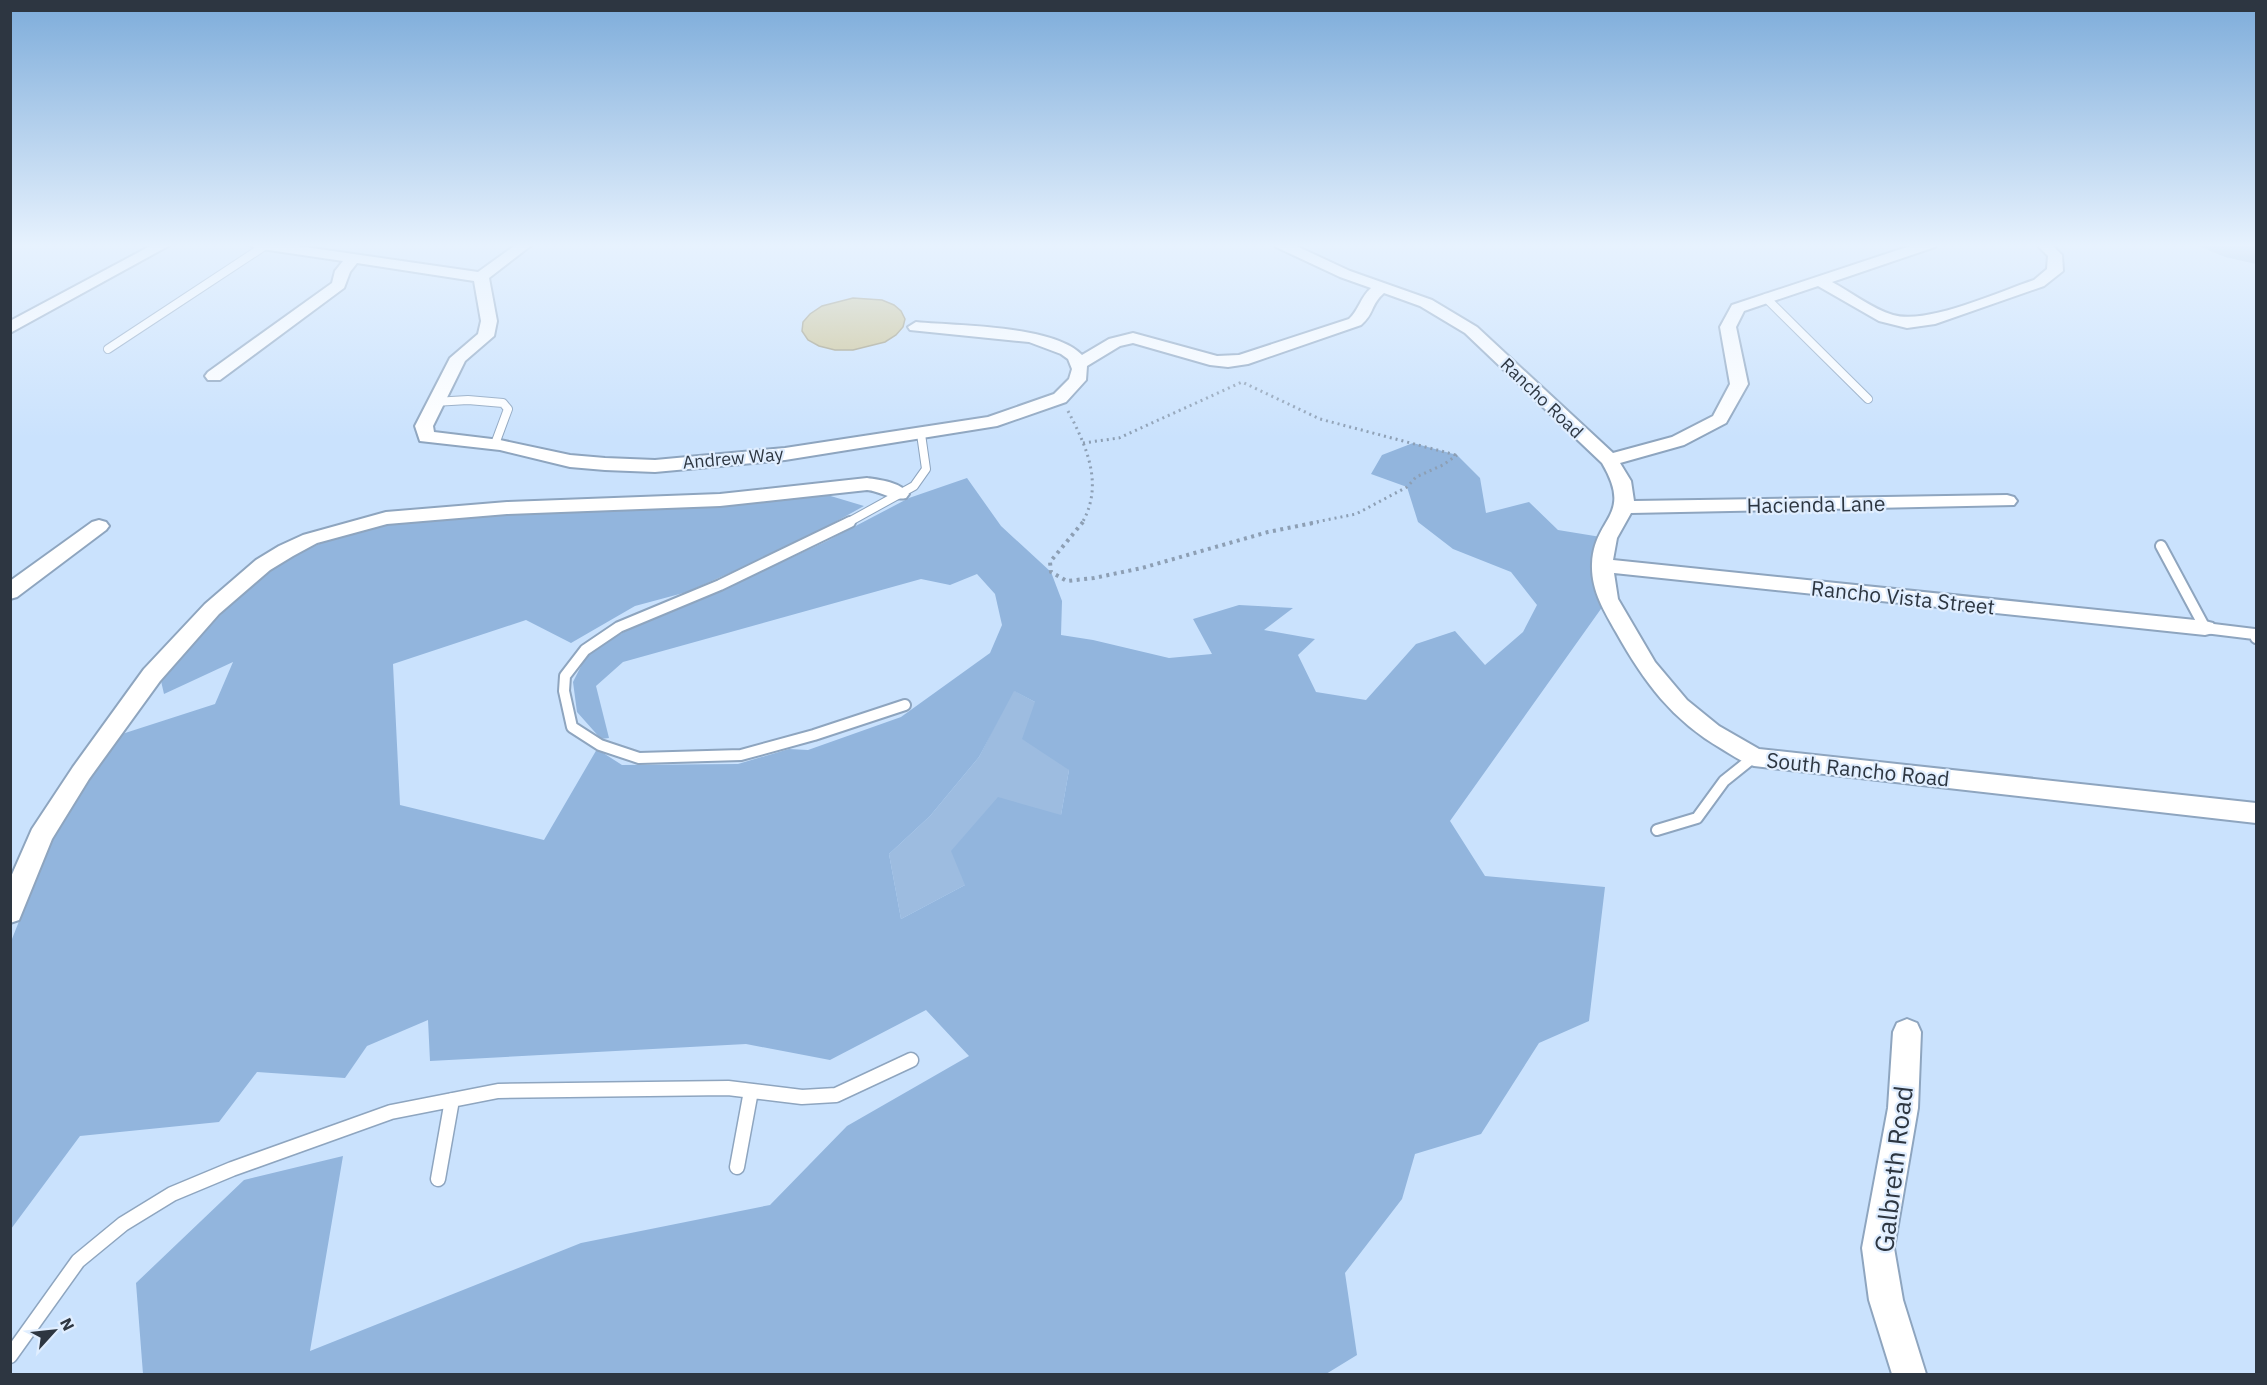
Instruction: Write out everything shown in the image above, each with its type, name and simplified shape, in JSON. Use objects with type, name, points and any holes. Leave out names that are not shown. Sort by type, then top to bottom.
[{"type":"street","points":[[10,328],[46,309]]},
{"type":"street","points":[[214,376],[307,309]]},
{"type":"street","name":"Andrew Way","points":[[487,309],[489,321],[486,336],[458,358],[424,426],[426,436],[495,444],[570,461],[655,466],[785,454],[921,434],[991,422],[1060,398]]},
{"type":"street","points":[[1078,365],[1115,342],[1133,338],[1216,361],[1242,360],[1355,322],[1364,314],[1364,309]]},
{"type":"street","name":"Rancho Road","points":[[1435,309],[1471,330],[1609,460]]},
{"type":"street","points":[[1625,507],[1622,481],[1609,460],[1678,441],[1720,419],[1739,384],[1728,327],[1738,309]]},
{"type":"street","points":[[1869,309],[1885,318],[1907,323],[1929,321],[1965,309]]},
{"type":"street","points":[[916,327],[1032,337],[1067,350],[1075,357],[1080,369],[1077,380],[1060,398]]},
{"type":"street","points":[[10,912],[40,836],[81,773],[152,675],[212,609],[254,573],[286,551],[310,539],[386,518],[507,508],[720,501],[867,484],[883,486],[899,494]]},
{"type":"street","name":"Hacienda Lane","points":[[1625,507],[2007,501]]},
{"type":"street","name":"South Rancho Road","points":[[1625,507],[1607,538],[1602,565],[1608,599],[1647,668],[1679,706],[1711,732],[1754,757],[2256,813]]},
{"type":"street","points":[[10,592],[99,526]]},
{"type":"street","name":"Rancho Vista Street","points":[[1602,565],[2205,628]]},
{"type":"street","name":"Galbreth Road","points":[[1906,1032],[1903,1108],[1878,1248],[1886,1300],[1909,1374]]},
{"type":"lane","points":[[108,349],[167,309]]},
{"type":"lane","points":[[1777,309],[1868,399]]},
{"type":"lane","points":[[434,402],[468,400],[503,403],[508,409],[495,444]]},
{"type":"lane","points":[[905,705],[814,735],[741,755],[639,758],[600,744],[572,727],[564,691],[565,675],[585,650],[619,627],[720,585],[822,537],[914,486],[926,469],[921,434]]},
{"type":"lane","points":[[2161,546],[2205,628],[2256,636]]},
{"type":"lane","points":[[1657,830],[1698,818],[1724,781],[1754,757]]},
{"type":"lane","points":[[10,1356],[78,1261],[123,1224],[172,1194],[231,1168],[391,1112],[498,1091],[728,1088],[802,1097],[836,1095],[911,1060]]},
{"type":"lane","points":[[737,1167],[751,1091]]},
{"type":"lane","points":[[438,1179],[452,1100]]},
{"type":"path","points":[[1060,398],[1083,443],[1095,485],[1087,510],[1073,539],[1050,562],[1051,572],[1067,581],[1142,568],[1268,532],[1356,514],[1407,487],[1416,477],[1443,465],[1457,455],[1320,419],[1242,382],[1119,438],[1083,443]]},
{"type":"shaded area","points":[[1413,443],[1457,455],[1480,478],[1486,513],[1529,502],[1558,530],[1607,538],[1608,599],[1450,821],[1485,876],[1605,887],[1589,1021],[1539,1043],[1481,1134],[1415,1154],[1402,1199],[1345,1273],[1357,1355],[1326,1374],[143,1374],[136,1283],[244,1180],[343,1156],[310,1351],[581,1243],[770,1205],[847,1126],[969,1056],[926,1010],[830,1060],[746,1044],[430,1061],[428,1020],[367,1046],[345,1078],[257,1072],[219,1122],[80,1136],[11,1229],[10,944],[50,843],[90,779],[122,734],[215,704],[233,662],[164,694],[161,681],[240,596],[276,567],[296,555],[326,541],[359,531],[428,518],[824,494],[864,506],[799,542],[687,592],[635,606],[571,643],[526,620],[393,664],[400,805],[544,840],[597,749],[622,765],[738,764],[789,749],[808,750],[901,717],[990,653],[1002,625],[995,594],[977,574],[950,585],[921,579],[623,662],[596,686],[609,738],[601,739],[577,712],[573,682],[588,652],[633,627],[700,600],[827,541],[909,498],[967,478],[1001,526],[1051,572],[1062,601],[1061,635],[1169,658],[1212,654],[1193,619],[1239,605],[1293,608],[1264,630],[1315,639],[1298,655],[1316,692],[1366,700],[1416,644],[1455,631],[1485,665],[1523,632],[1537,605],[1511,572],[1453,549],[1418,522],[1407,487],[1371,474],[1382,455]],"holes":[[[1014,691],[1035,702],[1022,739],[1069,770],[1061,815],[998,797],[951,851],[965,885],[901,919],[889,854],[930,816],[979,757]]]},
{"type":"shaded area","points":[[1013,690],[1035,702],[1069,770],[1061,815],[965,885],[901,919],[889,854],[930,816],[979,757]]},
{"type":"building","points":[[818,309],[898,309],[905,319],[903,327],[885,342],[853,350],[835,350],[819,346],[808,340],[802,331],[803,322]]}]
